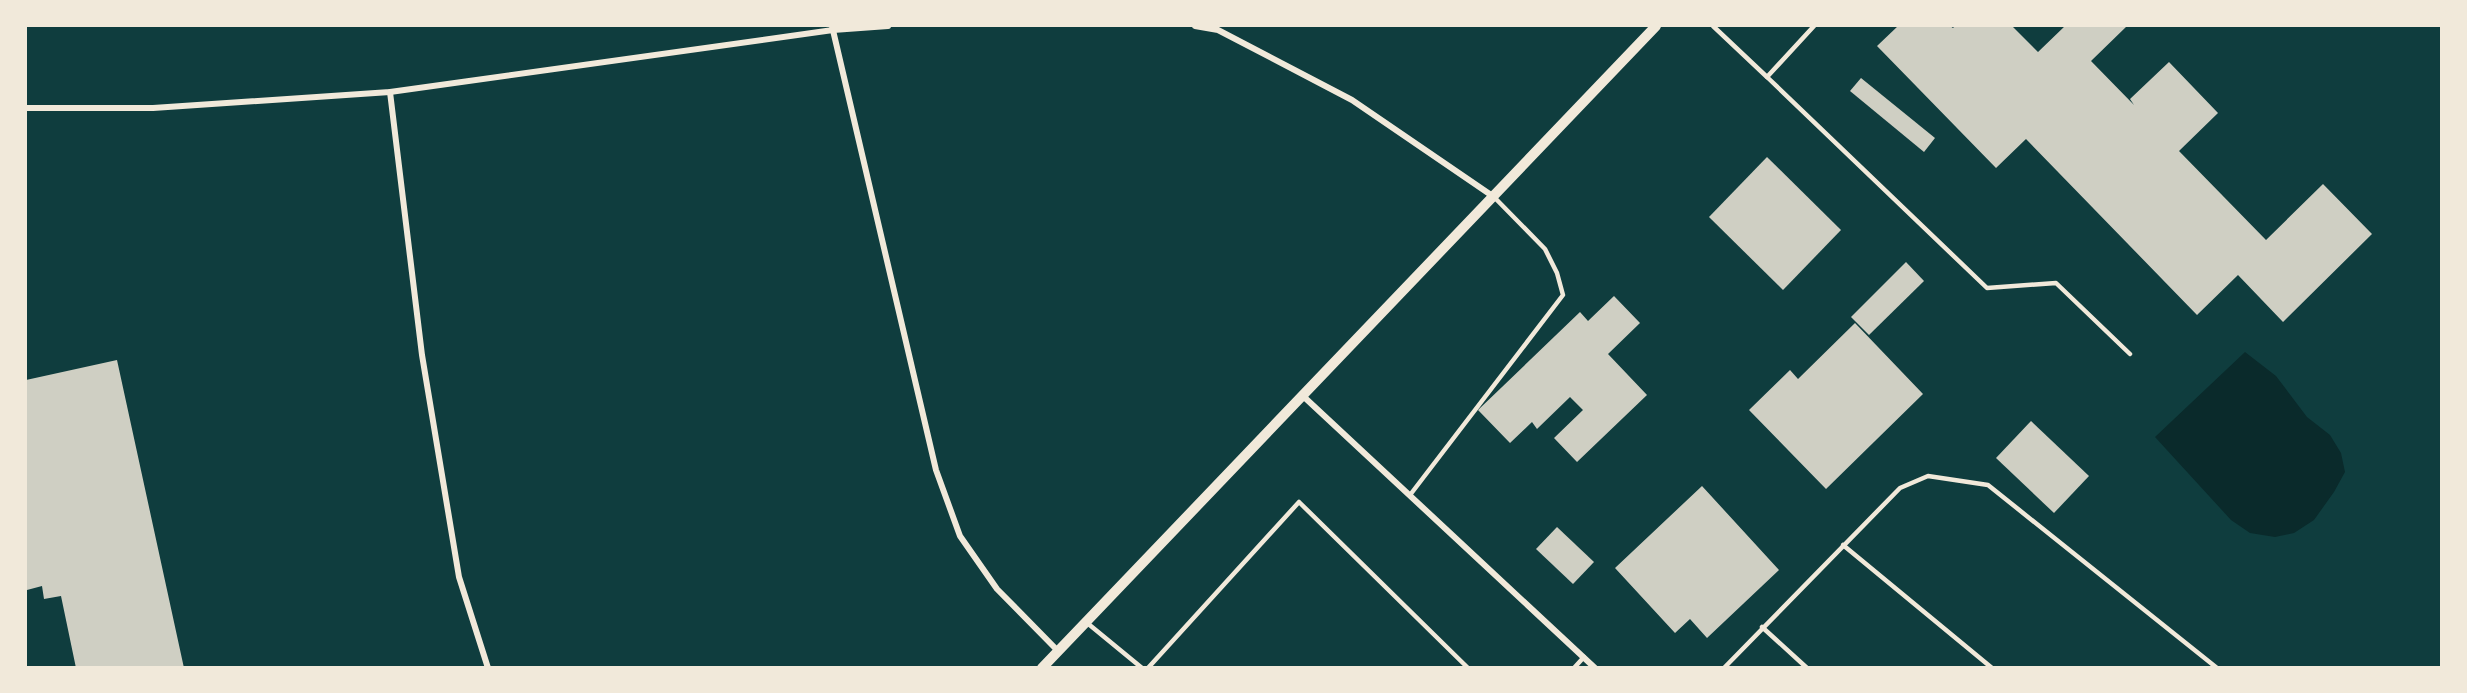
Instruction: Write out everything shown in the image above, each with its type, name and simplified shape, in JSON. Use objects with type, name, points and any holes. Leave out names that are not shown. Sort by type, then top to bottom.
[{"type":"street","points":[[26,108],[153,108],[390,92],[832,28],[888,26]]},
{"type":"street","points":[[1195,26],[1218,30],[1352,100],[1494,197]]},
{"type":"street","points":[[1042,668],[1656,26]]},
{"type":"street","points":[[832,28],[936,470],[960,536],[997,589],[1058,651]]},
{"type":"street","points":[[390,92],[422,355],[447,507],[459,577],[488,668]]},
{"type":"street","points":[[1303,396],[1595,668]]},
{"type":"lane","points":[[1713,26],[1987,288],[2056,283],[2130,354]]},
{"type":"lane","points":[[1767,77],[1814,26]]},
{"type":"lane","points":[[1410,495],[1563,295],[1557,273],[1545,249],[1494,197]]},
{"type":"lane","points":[[1724,668],[1900,488],[1928,476],[1988,485],[2217,668]]},
{"type":"lane","points":[[1148,668],[1299,502],[1468,668]]},
{"type":"lane","points":[[1843,545],[1992,668]]},
{"type":"lane","points":[[1086,622],[1142,668]]},
{"type":"lane","points":[[1762,627],[1807,668]]},
{"type":"lane","points":[[1574,668],[1584,657]]},
{"type":"water","points":[[2245,352],[2276,376],[2307,417],[2330,435],[2341,453],[2345,472],[2334,492],[2314,520],[2294,533],[2275,537],[2250,533],[2231,520],[2155,437]]},
{"type":"building","points":[[1898,26],[1950,26],[1953,28],[1955,26],[2012,26],[2038,52],[2065,26],[2127,26],[2091,61],[2134,105],[2130,99],[2169,62],[2218,113],[2179,151],[2266,240],[2323,184],[2372,234],[2283,322],[2238,275],[2197,315],[2026,139],[1996,168],[1877,46]]},
{"type":"building","points":[[1861,78],[1935,138],[1924,152],[1850,91]]},
{"type":"building","points":[[1767,157],[1841,230],[1783,290],[1709,217]]},
{"type":"building","points":[[1906,262],[1924,281],[1869,335],[1851,317]]},
{"type":"building","points":[[1614,296],[1640,323],[1608,354],[1647,395],[1577,462],[1554,438],[1583,410],[1570,397],[1537,429],[1532,422],[1510,443],[1478,410],[1580,312],[1588,321]]},
{"type":"building","points":[[1855,323],[1923,394],[1826,489],[1749,410],[1790,370],[1798,379]]},
{"type":"building","points":[[117,360],[184,668],[76,668],[61,596],[44,599],[42,586],[27,590],[26,380]]},
{"type":"building","points":[[2031,421],[2089,476],[2054,513],[1996,458]]},
{"type":"building","points":[[1702,486],[1779,570],[1707,638],[1690,619],[1675,633],[1615,568]]},
{"type":"building","points":[[1557,527],[1594,562],[1573,584],[1536,549]]}]
